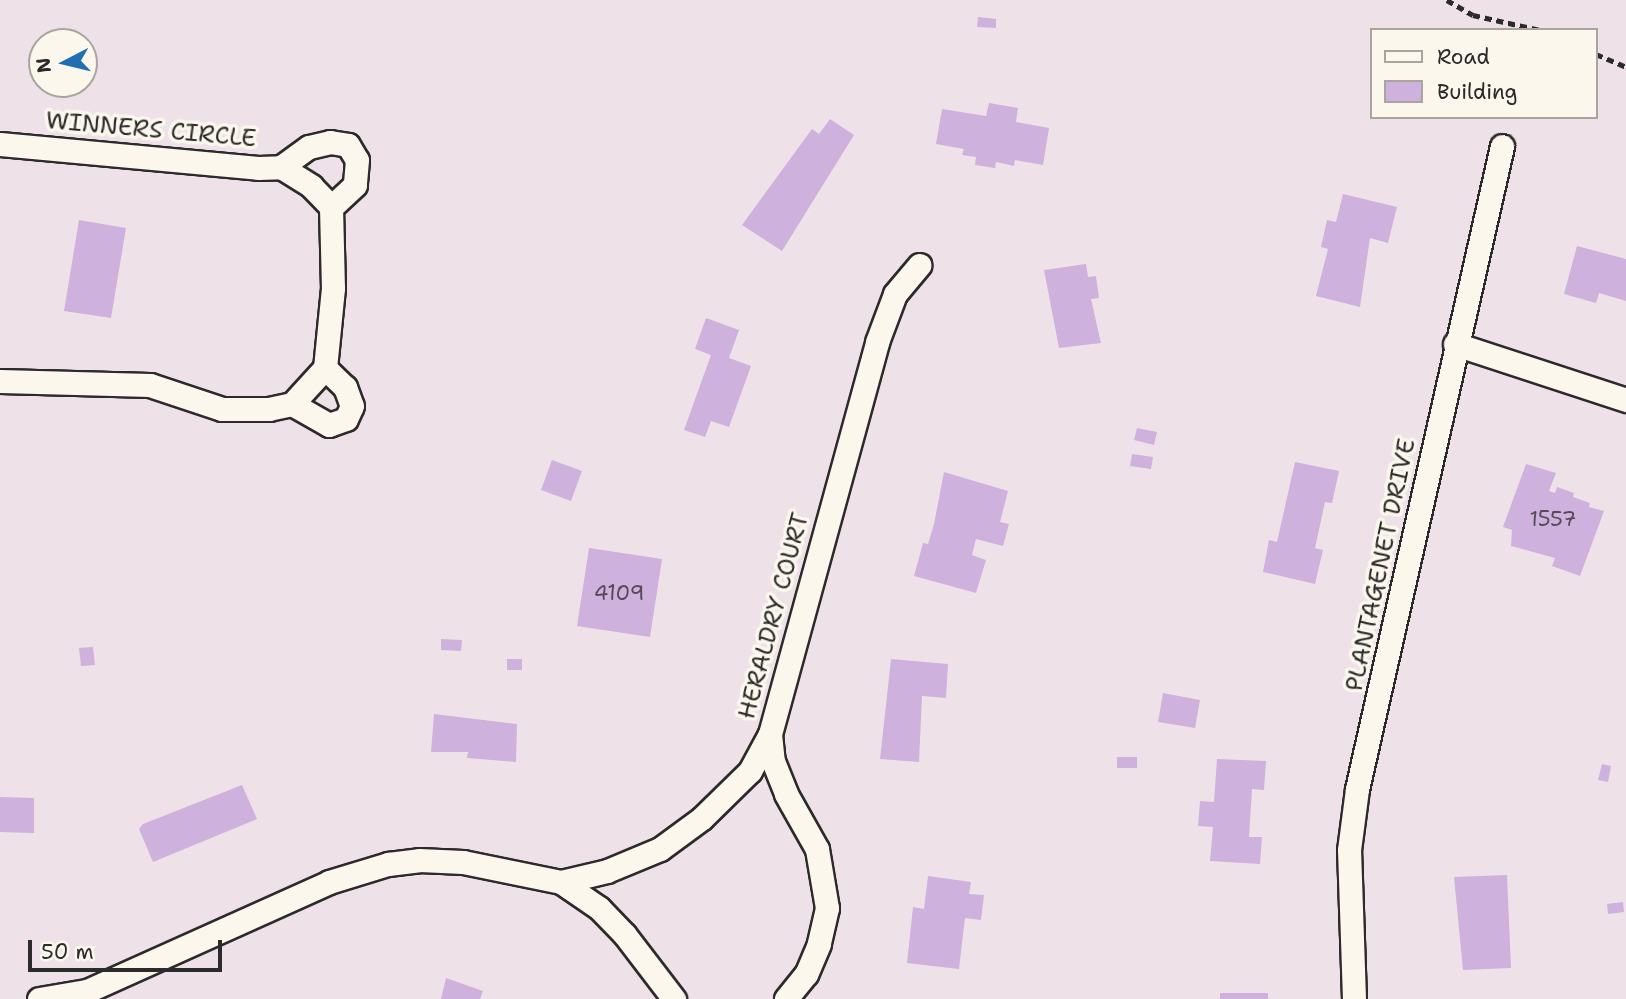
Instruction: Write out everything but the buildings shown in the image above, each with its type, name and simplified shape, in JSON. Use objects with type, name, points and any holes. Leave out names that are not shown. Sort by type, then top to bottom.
[{"type":"street","name":"WINNERS CIRCLE","points":[[0,144],[281,167],[309,147],[330,142],[348,145],[357,160],[355,185],[331,207]]},
{"type":"street","name":"PLANTAGENET DRIVE","points":[[1354,999],[1349,850],[1357,789],[1455,344],[1502,146]]},
{"type":"street","points":[[0,381],[150,385],[222,409],[269,409],[292,404],[325,368],[333,288],[331,207],[311,186],[281,167]]},
{"type":"street","name":"HERALDRY COURT","points":[[561,882],[607,871],[660,849],[726,797],[750,771],[770,734],[877,342],[895,294],[919,265]]},
{"type":"street","points":[[1455,344],[1626,400]]},
{"type":"street","points":[[292,404],[329,425],[346,419],[352,406],[345,387],[325,368]]},
{"type":"street","points":[[770,734],[773,761],[786,794],[817,849],[827,908],[820,944],[806,974],[786,999]]},
{"type":"street","points":[[39,999],[89,995],[329,882],[388,864],[463,862],[561,882],[600,908],[625,934],[674,999]]},
{"type":"path","points":[[1447,0],[1473,15],[1531,28]]},
{"type":"path","points":[[1598,55],[1626,67]]}]
